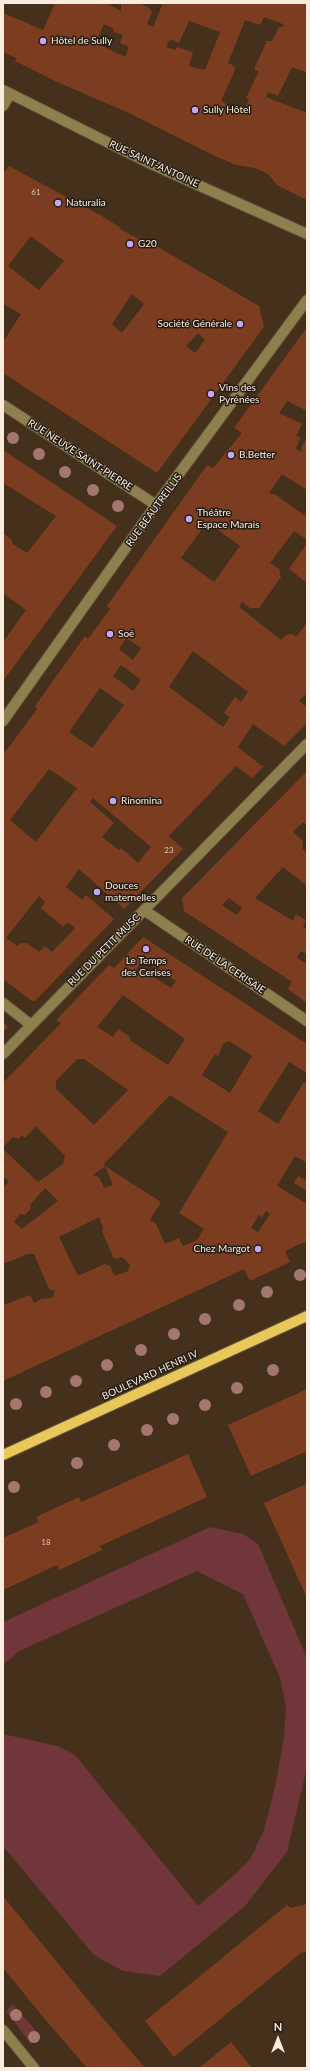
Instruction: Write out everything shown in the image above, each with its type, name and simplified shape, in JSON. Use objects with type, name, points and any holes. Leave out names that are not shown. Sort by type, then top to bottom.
[{"type":"main road","name":"BOULEVARD HENRI IV","points":[[3,1455],[307,1316]]},
{"type":"street","points":[[3,106],[6,92]]},
{"type":"street","name":"RUE SAINT-ANTOINE","points":[[6,92],[149,163],[307,234]]},
{"type":"street","name":"RUE BEAUTREILLIS","points":[[3,721],[156,506],[307,300]]},
{"type":"street","name":"RUE NEUVE SAINT-PIERRE","points":[[3,405],[156,506]]},
{"type":"street","name":"RUE DU PETIT MUSC","points":[[3,1054],[307,744]]},
{"type":"street","name":"RUE DE LA CERISAIE","points":[[144,910],[307,1021]]},
{"type":"street","points":[[3,1003],[31,1024]]},
{"type":"street","points":[[3,2030],[34,2068]]},
{"type":"shaded area","points":[[210,1527],[243,1534],[258,1544],[307,1658],[307,1767],[287,1852],[245,1906],[160,1976],[123,1971],[94,1955],[3,1846],[3,1734],[57,1746],[75,1755],[198,1906],[232,1877],[251,1858],[264,1830],[275,1787],[284,1737],[286,1707],[280,1678],[243,1594],[197,1571],[19,1651],[3,1665],[3,1622]]},
{"type":"shaded area","points":[[13,2004],[41,2037],[31,2044],[6,2011]]},
{"type":"building","points":[[55,3],[106,3],[121,11],[121,3],[139,3],[149,8],[152,12],[147,24],[153,27],[163,3],[307,3],[306,72],[292,67],[278,96],[268,92],[266,97],[307,113],[307,200],[277,185],[268,174],[255,168],[236,165],[215,156],[129,113],[55,81],[15,61],[16,58],[3,52],[3,13],[43,30]],"holes":[[[264,17],[283,24],[283,27],[279,27],[272,41],[267,41],[255,67],[255,70],[259,71],[246,98],[249,100],[243,113],[221,101],[235,70],[234,66],[228,63],[245,20],[260,25]],[[189,21],[220,32],[205,70],[189,66],[193,52],[177,47],[175,50],[166,47],[170,39],[179,43]],[[104,24],[113,28],[114,32],[123,35],[120,43],[129,47],[125,57],[96,43]]]},
{"type":"building","points":[[9,166],[100,215],[121,228],[120,229],[150,245],[151,243],[259,306],[264,327],[157,473],[3,373],[3,342],[21,314],[3,304],[3,174]],"holes":[[[31,236],[64,261],[39,290],[8,266]],[[132,294],[144,304],[122,333],[112,324]],[[198,333],[205,340],[195,353],[186,346]]]},
{"type":"building","points":[[305,330],[307,331],[307,407],[305,410],[287,401],[279,413],[302,424],[296,436],[300,438],[296,449],[303,452],[301,448],[307,437],[307,490],[282,474],[269,493],[276,495],[305,516],[307,513],[307,540],[294,531],[270,563],[279,569],[281,577],[259,608],[250,608],[242,602],[239,607],[281,640],[286,635],[292,634],[296,637],[307,623],[307,693],[299,701],[307,707],[307,723],[284,746],[253,724],[238,747],[262,766],[266,764],[252,778],[236,766],[169,836],[183,849],[124,909],[79,869],[66,887],[82,900],[86,895],[114,919],[35,1001],[32,1001],[3,979],[3,755],[37,709],[35,706],[85,636],[88,639],[110,609],[107,606],[207,465],[213,468],[242,433],[234,428]],"holes":[[[207,522],[240,546],[214,582],[181,558]],[[126,638],[141,648],[133,660],[119,649]],[[193,651],[248,692],[241,702],[235,697],[224,713],[230,717],[223,727],[169,687]],[[121,665],[141,680],[133,691],[113,676]],[[100,688],[124,705],[92,748],[69,732]],[[49,769],[77,788],[36,842],[10,820]],[[93,798],[151,847],[138,863],[121,848],[119,850],[102,837],[114,823],[90,802]],[[39,896],[45,902],[41,908],[63,927],[68,922],[75,928],[52,952],[45,946],[39,952],[27,943],[21,943],[17,946],[6,938]]]},
{"type":"building","points":[[3,450],[117,526],[3,681],[3,642],[26,610],[3,593],[3,533],[11,539],[13,544],[27,553],[56,516],[3,483]]},
{"type":"building","points":[[307,543],[307,583],[289,569]]},
{"type":"building","points":[[307,771],[307,825],[303,822],[293,832],[303,841],[302,849],[307,853],[307,886],[283,867],[255,898],[293,921],[296,914],[306,920],[303,927],[307,929],[307,954],[301,951],[297,958],[307,964],[307,1003],[288,989],[292,982],[184,911],[182,898]],"holes":[[[229,898],[242,908],[237,915],[222,905]]]},
{"type":"building","points":[[143,937],[307,1044],[307,1073],[289,1062],[258,1111],[278,1124],[304,1082],[307,1084],[307,1163],[295,1156],[277,1186],[307,1204],[307,1241],[285,1251],[290,1262],[250,1281],[244,1269],[3,1381],[3,1303],[6,1304],[30,1295],[34,1303],[41,1299],[52,1298],[55,1291],[49,1289],[34,1254],[27,1254],[3,1263],[3,1188],[9,1182],[3,1176],[3,1149],[38,1182],[63,1164],[65,1156],[36,1126],[25,1138],[22,1135],[18,1139],[13,1137],[3,1147],[3,1083],[61,1023],[56,1020],[109,965],[114,968]],"holes":[[[143,960],[176,981],[171,988],[141,969],[139,972],[136,970]],[[123,995],[185,1039],[168,1065],[131,1041],[129,1036],[118,1029],[113,1037],[97,1027]],[[229,1041],[252,1056],[230,1093],[202,1075],[215,1054],[218,1056],[223,1044]],[[77,1059],[84,1059],[128,1090],[94,1125],[56,1089],[56,1081]],[[170,1095],[228,1132],[179,1213],[204,1229],[197,1240],[183,1246],[179,1238],[165,1244],[156,1224],[150,1220],[161,1202],[104,1164]],[[105,1166],[113,1185],[104,1188],[99,1177],[93,1175]],[[45,1188],[58,1201],[22,1229],[14,1222],[20,1214],[25,1215],[31,1208],[30,1205]],[[266,1211],[270,1214],[258,1232],[251,1228],[259,1215],[262,1217]],[[99,1217],[103,1227],[102,1231],[113,1257],[117,1259],[122,1257],[130,1265],[128,1271],[115,1276],[110,1266],[105,1264],[78,1276],[59,1237]]]},
{"type":"building","points":[[3,1022],[8,1027],[3,1032]]},
{"type":"building","points":[[298,1176],[307,1181],[307,1191],[294,1183]]},
{"type":"building","points":[[307,1389],[307,1451],[251,1476],[228,1425]]},
{"type":"building","points":[[188,1454],[207,1497],[100,1546],[102,1550],[59,1570],[57,1565],[3,1590],[3,1538],[39,1522],[36,1517],[79,1497],[81,1502]]},
{"type":"building","points":[[306,1484],[307,1487],[307,1598],[264,1503]]},
{"type":"building","points":[[3,1896],[145,2068],[87,2068],[44,2018],[3,1968]]},
{"type":"building","points":[[307,1904],[307,1951],[301,1953],[174,2057],[145,2021],[287,1905],[291,1908]]},
{"type":"building","points":[[231,2042],[252,2068],[199,2068]]},
{"type":"place","name":"Hôtel de Sully","points":[[43,41]]},
{"type":"place","name":"Sully Hôtel","points":[[195,110]]},
{"type":"place","name":"Naturalia","points":[[58,203]]},
{"type":"place","name":"G20","points":[[130,244]]},
{"type":"place","name":"Société Générale","points":[[240,324]]},
{"type":"place","name":"Vins des Pyrénées","points":[[211,394]]},
{"type":"place","name":"B.Better","points":[[231,455]]},
{"type":"place","name":"Théâtre Espace Marais","points":[[189,519]]},
{"type":"place","name":"Soé","points":[[110,634]]},
{"type":"place","name":"Rinomina","points":[[113,801]]},
{"type":"place","name":"Douces maternelles","points":[[97,892]]},
{"type":"place","name":"Le Temps des Cerises","points":[[146,949]]},
{"type":"place","name":"Chez Margot","points":[[258,1249]]}]
